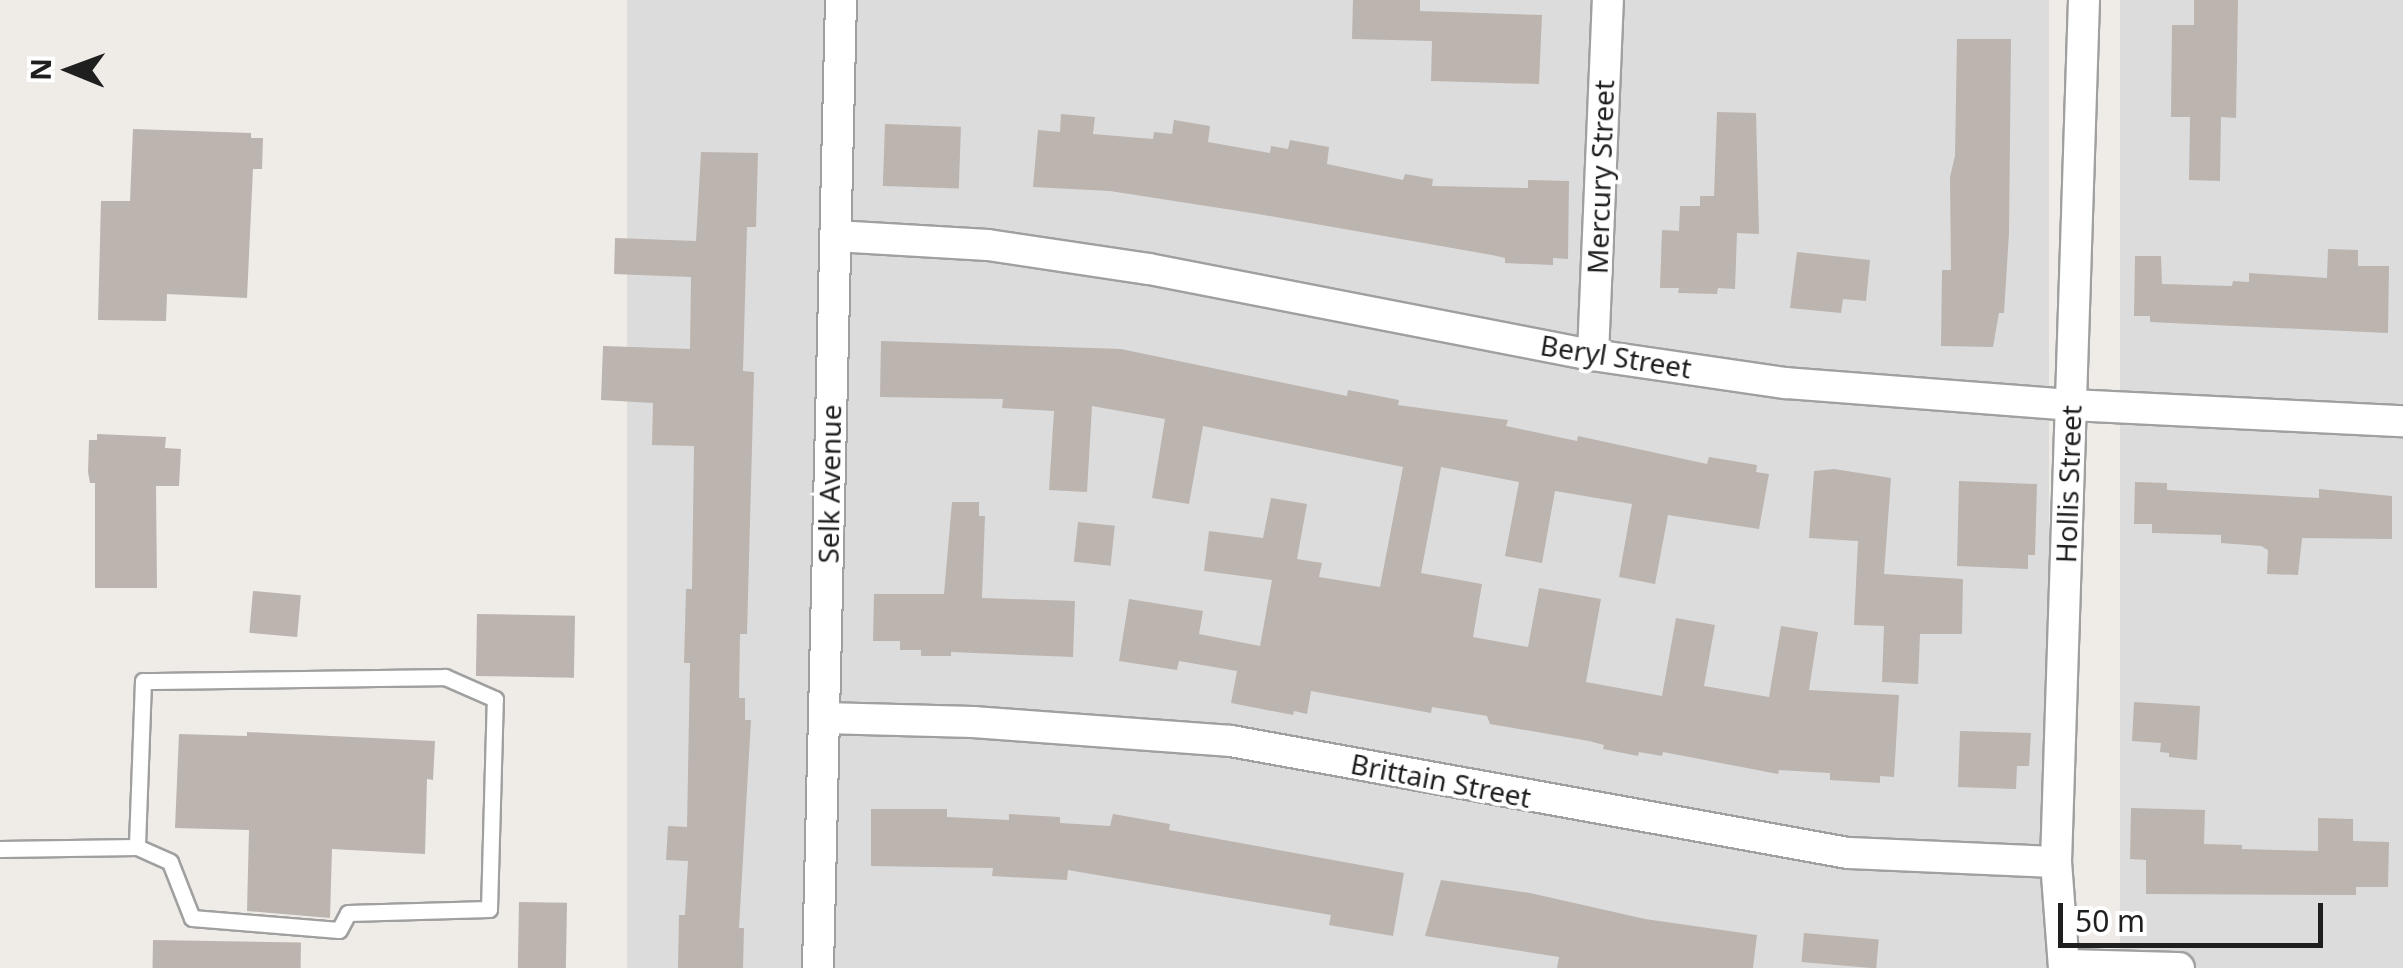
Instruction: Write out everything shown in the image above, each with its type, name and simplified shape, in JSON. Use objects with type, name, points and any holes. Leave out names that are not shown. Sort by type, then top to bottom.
[{"type":"street","name":"Selk Avenue","points":[[818,968],[841,0]]},
{"type":"street","name":"Mercury Street","points":[[1593,354],[1608,0]]},
{"type":"street","name":"Hollis Street","points":[[2064,966],[2056,862],[2084,0]]},
{"type":"street","name":"Beryl Street","points":[[835,236],[988,244],[1149,268],[1593,354],[1786,383],[2071,405],[2403,421]]},
{"type":"street","name":"Brittain Street","points":[[824,718],[973,722],[1231,740],[1848,853],[2056,862]]},
{"type":"street","points":[[2064,966],[2178,968]]},
{"type":"lane","points":[[0,848],[137,847],[170,862],[192,918],[339,930],[348,913],[489,909],[495,698],[445,677],[142,682],[137,847]]},
{"type":"shaded area","points":[[627,0],[2049,0],[2049,968],[627,968]]},
{"type":"shaded area","points":[[2120,0],[2403,0],[2403,968],[2120,968]]},
{"type":"building","points":[[1353,0],[1420,0],[1420,11],[1542,15],[1539,84],[1431,81],[1432,41],[1352,39]]},
{"type":"building","points":[[2194,0],[2238,0],[2236,118],[2221,117],[2220,181],[2189,180],[2190,117],[2171,117],[2172,25],[2194,25]]},
{"type":"building","points":[[1957,39],[2011,39],[2009,233],[2004,313],[1999,313],[1993,347],[1941,346],[1942,270],[1951,270],[1950,177],[1955,156]]},
{"type":"building","points":[[1717,112],[1756,113],[1759,234],[1737,233],[1735,289],[1718,288],[1717,294],[1678,293],[1679,288],[1660,288],[1662,230],[1679,231],[1680,206],[1700,206],[1700,196],[1714,196]]},
{"type":"building","points":[[1061,114],[1095,117],[1093,134],[1153,139],[1154,132],[1172,134],[1174,120],[1210,126],[1208,142],[1270,153],[1271,146],[1288,149],[1290,140],[1329,147],[1327,164],[1403,180],[1405,174],[1433,179],[1432,186],[1528,188],[1528,180],[1569,181],[1568,259],[1553,258],[1553,265],[1505,263],[1505,258],[1492,255],[1258,214],[1110,191],[1033,187],[1038,130],[1060,132]]},
{"type":"building","points":[[885,124],[961,127],[959,189],[883,186]]},
{"type":"building","points":[[133,129],[251,133],[251,138],[263,138],[262,169],[253,169],[247,298],[167,294],[166,321],[98,320],[101,201],[130,201]]},
{"type":"building","points":[[701,152],[758,153],[756,227],[747,227],[743,371],[754,372],[747,634],[740,634],[739,698],[745,698],[745,720],[751,720],[739,928],[744,928],[743,968],[678,968],[679,915],[685,915],[688,861],[666,860],[668,826],[687,827],[690,663],[684,663],[686,589],[692,589],[694,446],[652,445],[653,403],[601,400],[603,346],[690,349],[691,277],[614,274],[615,238],[696,241]]},
{"type":"building","points":[[2328,249],[2358,250],[2358,266],[2389,266],[2388,333],[2150,322],[2150,316],[2134,316],[2135,256],[2161,256],[2162,284],[2232,286],[2233,281],[2249,282],[2249,273],[2327,278]]},
{"type":"building","points":[[1797,252],[1870,260],[1866,301],[1843,299],[1841,313],[1790,308]]},
{"type":"building","points":[[881,341],[1121,349],[1347,396],[1348,390],[1399,400],[1398,405],[1508,420],[1506,426],[1577,441],[1578,436],[1707,464],[1709,457],[1757,465],[1756,472],[1769,474],[1759,529],[1668,515],[1655,584],[1619,577],[1632,504],[1555,491],[1542,563],[1505,556],[1519,482],[1441,467],[1421,573],[1482,584],[1473,637],[1528,647],[1539,588],[1601,599],[1586,682],[1662,696],[1676,618],[1715,625],[1704,686],[1769,697],[1781,626],[1818,632],[1809,690],[1899,695],[1894,777],[1880,776],[1880,783],[1830,780],[1830,773],[1779,770],[1778,774],[1663,752],[1662,756],[1639,752],[1638,756],[1603,749],[1604,745],[1589,741],[1490,724],[1487,716],[1432,707],[1431,713],[1311,691],[1307,714],[1294,711],[1293,715],[1231,703],[1237,671],[1179,661],[1177,670],[1119,661],[1129,599],[1203,611],[1199,634],[1260,646],[1272,580],[1204,571],[1209,531],[1263,538],[1271,498],[1307,504],[1297,559],[1322,563],[1319,577],[1380,587],[1403,467],[1203,426],[1189,504],[1152,498],[1165,419],[1092,406],[1087,492],[1049,490],[1054,411],[1002,408],[1003,399],[880,397]]},
{"type":"building","points":[[97,434],[166,437],[165,448],[181,449],[179,486],[156,486],[157,588],[95,588],[95,483],[90,483],[88,472],[89,440],[97,440]]},
{"type":"building","points":[[1834,469],[1891,478],[1884,574],[1963,579],[1962,634],[1920,634],[1918,684],[1882,682],[1884,626],[1854,625],[1858,541],[1809,538],[1814,471]]},
{"type":"building","points":[[1959,481],[2037,484],[2035,555],[2028,555],[2028,569],[1957,566]]},
{"type":"building","points":[[2135,482],[2167,483],[2167,490],[2319,498],[2319,489],[2392,496],[2392,539],[2302,538],[2298,575],[2267,574],[2268,550],[2261,546],[2221,543],[2221,535],[2152,533],[2152,524],[2134,524]]},
{"type":"building","points":[[952,502],[979,502],[979,516],[985,516],[982,598],[1075,601],[1073,657],[951,652],[951,656],[921,656],[921,650],[900,650],[900,641],[873,641],[874,594],[944,594]]},
{"type":"building","points":[[1078,522],[1115,526],[1111,566],[1074,562]]},
{"type":"building","points":[[253,591],[301,595],[297,637],[249,633]]},
{"type":"building","points":[[477,614],[575,616],[574,678],[476,676]]},
{"type":"building","points":[[2134,702],[2200,706],[2197,760],[2169,757],[2169,753],[2160,752],[2161,743],[2132,741]]},
{"type":"building","points":[[1960,731],[2031,733],[2029,766],[2017,766],[2016,789],[1958,787]]},
{"type":"building","points":[[247,732],[435,741],[433,780],[427,779],[425,854],[332,849],[330,918],[247,911],[249,830],[175,828],[179,734],[247,736]]},
{"type":"building","points":[[2131,808],[2205,810],[2204,844],[2242,845],[2242,849],[2318,851],[2318,818],[2353,819],[2353,841],[2389,842],[2388,887],[2356,887],[2356,895],[2146,894],[2146,860],[2130,859]]},
{"type":"building","points":[[871,809],[947,809],[947,817],[1009,820],[1009,814],[1060,817],[1060,823],[1110,826],[1113,814],[1170,824],[1169,830],[1404,873],[1393,936],[1329,925],[1331,915],[1068,870],[1067,880],[992,876],[993,868],[871,866]]},
{"type":"building","points":[[1441,880],[1530,893],[1645,919],[1757,935],[1753,968],[1557,968],[1559,957],[1425,936]]},
{"type":"building","points":[[519,902],[567,903],[566,968],[518,968]]},
{"type":"building","points":[[1804,933],[1879,940],[1876,968],[1801,962]]},
{"type":"building","points":[[153,940],[301,943],[301,968],[153,968]]}]
